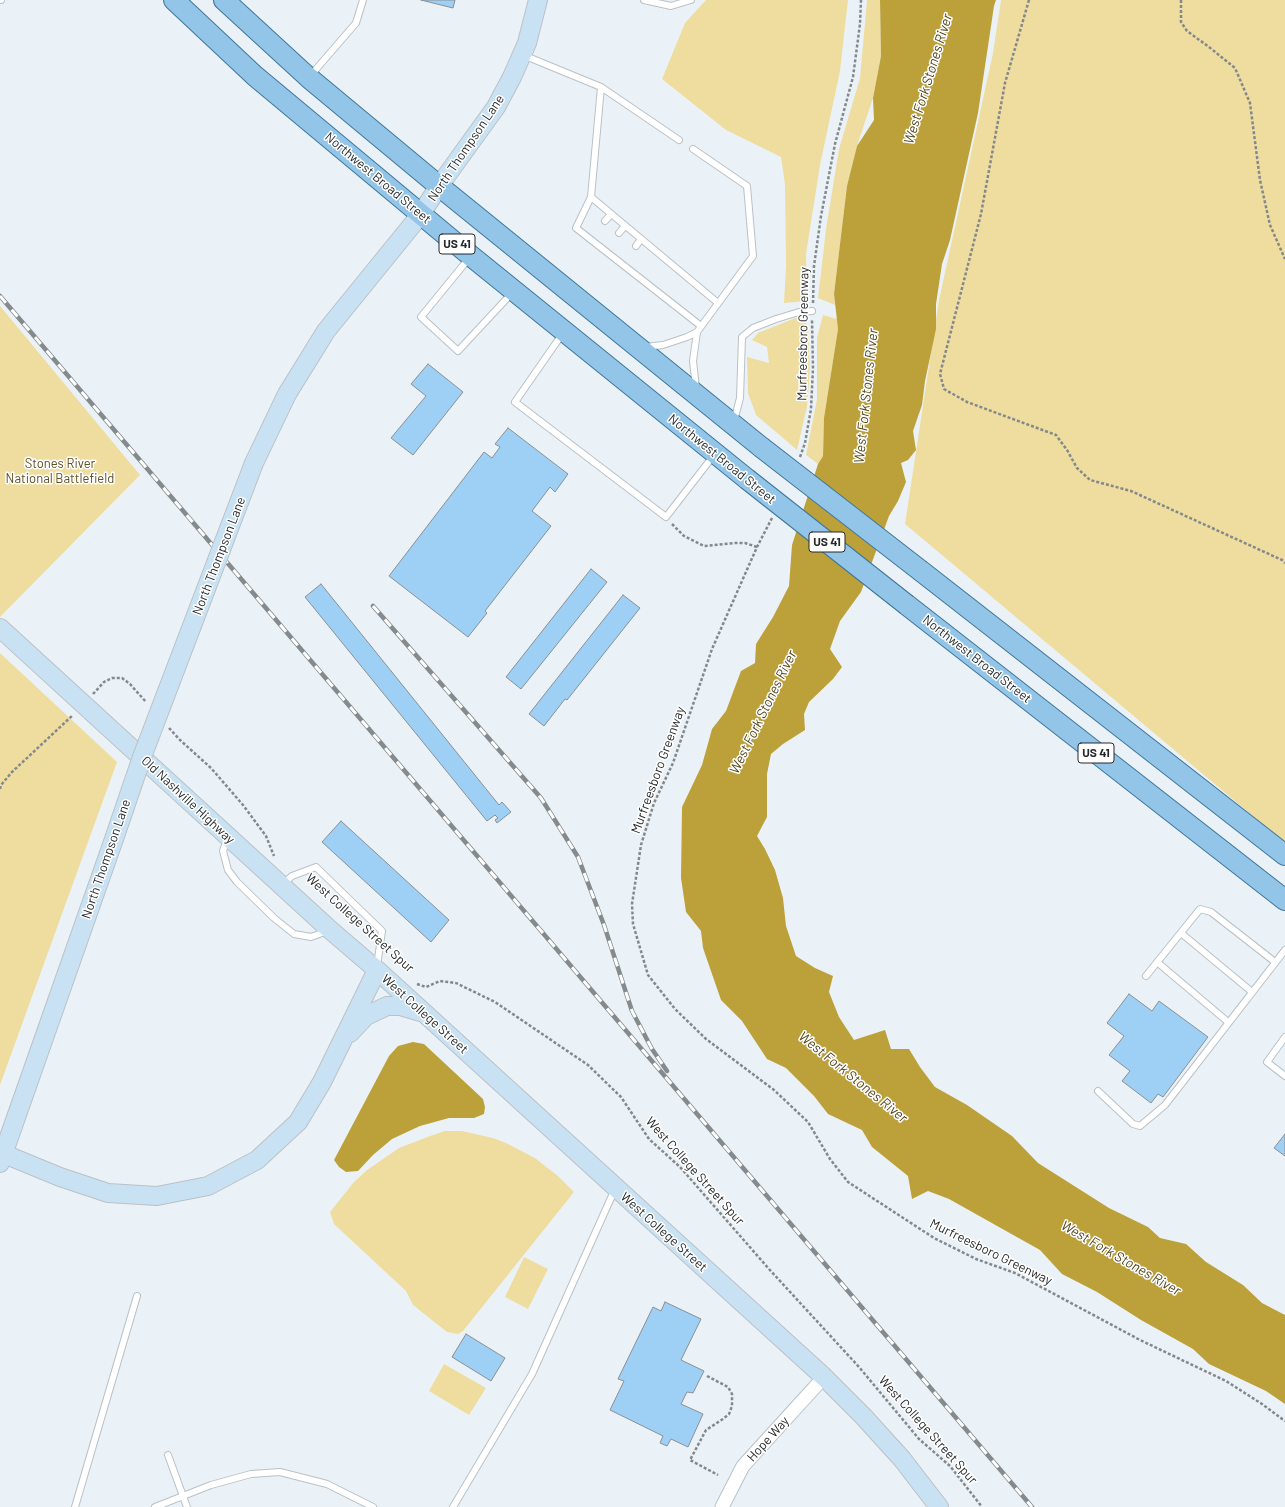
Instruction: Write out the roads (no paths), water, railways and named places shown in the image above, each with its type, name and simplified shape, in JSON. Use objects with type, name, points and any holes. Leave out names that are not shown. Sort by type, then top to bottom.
[{"type":"main road","name":"Northwest Broad Street","points":[[174,0],[255,76],[564,332],[907,606],[1285,900]]},
{"type":"main road","name":"US 41","points":[[224,0],[309,78],[439,186],[760,447],[1285,854]]},
{"type":"main road","name":"North Thompson Lane","points":[[2,1158],[142,757],[254,463],[287,394],[326,331],[421,214],[439,186],[496,107],[512,77],[527,43],[538,0]]},
{"type":"main road","name":"Old Nashville Highway","points":[[0,628],[227,836],[287,881],[328,928],[377,970]]},
{"type":"main road","points":[[2,1158],[108,1192],[157,1196],[208,1186],[257,1160],[298,1122],[322,1082],[377,970]]},
{"type":"main road","name":"West College Street","points":[[377,970],[824,1377],[863,1416],[897,1454],[939,1507]]},
{"type":"main road","points":[[341,1042],[366,1016],[387,1006],[400,1006],[424,1013]]},
{"type":"street","name":"Hope Way","points":[[722,1507],[743,1466],[824,1377]]},
{"type":"lane","points":[[309,78],[356,24],[363,0]]},
{"type":"lane","points":[[644,0],[671,6],[691,0]]},
{"type":"lane","points":[[522,54],[601,87],[678,140]]},
{"type":"lane","points":[[601,87],[591,197],[576,228],[592,238],[679,306],[701,326]]},
{"type":"lane","points":[[693,149],[747,186],[753,256],[697,332],[693,360],[696,395]]},
{"type":"lane","points":[[591,197],[681,272],[693,286],[718,303]]},
{"type":"lane","points":[[605,221],[611,214]]},
{"type":"lane","points":[[620,233],[625,226]]},
{"type":"lane","points":[[636,246],[641,239]]},
{"type":"lane","points":[[648,255],[653,249]]},
{"type":"lane","points":[[471,256],[421,317],[458,351],[514,291]]},
{"type":"lane","points":[[662,265],[666,260]]},
{"type":"lane","points":[[677,278],[681,272]]},
{"type":"lane","points":[[733,424],[740,398],[742,337],[753,328],[776,319],[799,312],[812,311]]},
{"type":"lane","points":[[564,332],[515,402],[666,517],[715,454]]},
{"type":"lane","points":[[638,347],[663,345],[688,337],[697,332]]},
{"type":"lane","points":[[227,836],[223,851],[228,870],[237,882],[274,918],[294,934],[311,937],[322,933],[328,928]]},
{"type":"lane","points":[[287,881],[316,867],[382,931],[377,970]]},
{"type":"lane","points":[[1146,976],[1200,909],[1211,912],[1275,962]]},
{"type":"lane","points":[[1181,933],[1252,992]]},
{"type":"lane","points":[[1098,1091],[1133,1124],[1140,1126],[1165,1105],[1285,950]]},
{"type":"lane","points":[[1157,962],[1228,1022]]},
{"type":"lane","points":[[1285,1038],[1267,1062],[1285,1076]]},
{"type":"lane","points":[[453,1507],[532,1374],[615,1187]]},
{"type":"lane","points":[[75,1507],[137,1296]]},
{"type":"lane","points":[[168,1455],[184,1495],[187,1507]]},
{"type":"lane","points":[[155,1507],[184,1495],[251,1474],[280,1472],[327,1484],[372,1507]]},
{"type":"water","name":"West Fork Stones River","points":[[880,0],[996,0],[978,113],[950,240],[942,264],[936,304],[936,329],[925,381],[922,405],[913,431],[916,450],[908,460],[901,463],[906,482],[898,501],[889,516],[861,592],[840,621],[830,649],[842,667],[833,679],[809,702],[804,714],[805,730],[783,744],[771,754],[767,774],[767,817],[757,836],[775,870],[783,898],[786,926],[796,956],[815,968],[833,976],[829,992],[839,1017],[854,1040],[885,1030],[891,1049],[909,1049],[935,1087],[967,1105],[1012,1136],[1038,1163],[1109,1208],[1148,1227],[1160,1238],[1186,1244],[1206,1262],[1243,1285],[1262,1303],[1285,1315],[1285,1404],[1266,1391],[1209,1364],[1193,1349],[1141,1320],[1097,1292],[1062,1274],[1040,1250],[949,1199],[928,1191],[912,1199],[908,1176],[872,1147],[862,1130],[828,1114],[814,1096],[786,1068],[767,1059],[742,1021],[721,1000],[703,948],[701,931],[686,912],[681,878],[682,807],[702,765],[712,729],[726,711],[741,671],[755,663],[756,644],[773,617],[789,586],[792,545],[818,464],[823,456],[824,418],[838,329],[834,294],[847,186],[857,146],[874,120],[873,98],[881,56]]},
{"type":"water","points":[[413,1042],[424,1044],[483,1099],[485,1107],[484,1114],[474,1118],[449,1118],[420,1126],[392,1139],[373,1155],[358,1171],[346,1172],[339,1167],[334,1160],[389,1056],[398,1046]]},
{"type":"railway","points":[[0,296],[1032,1507]]},
{"type":"railway","points":[[373,606],[541,798],[578,857],[604,925],[632,1011],[652,1049],[667,1071]]},
{"type":"park label","name":"Stones River National Battlefield","points":[[60,472]]}]
